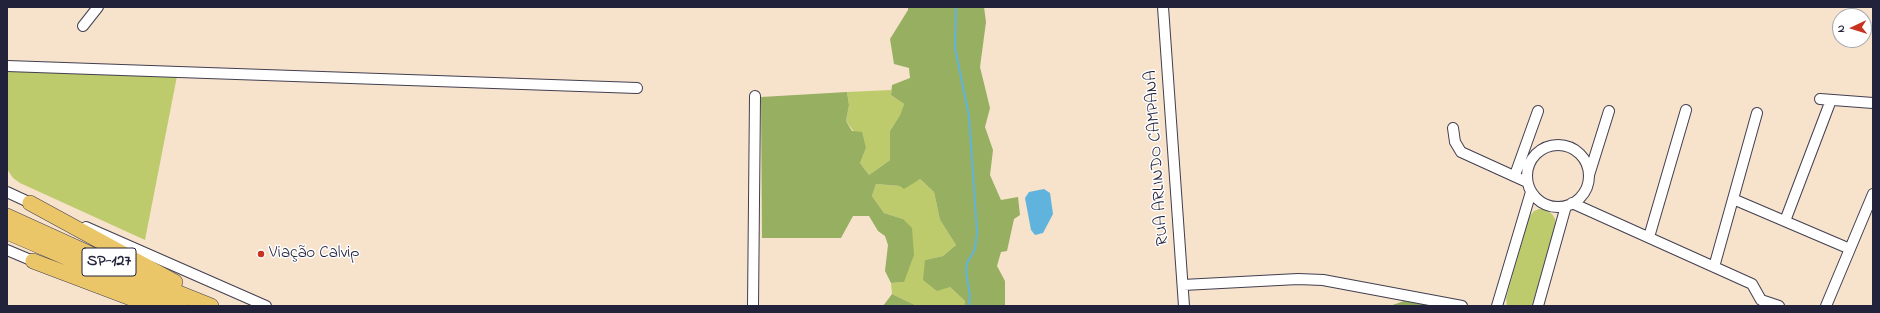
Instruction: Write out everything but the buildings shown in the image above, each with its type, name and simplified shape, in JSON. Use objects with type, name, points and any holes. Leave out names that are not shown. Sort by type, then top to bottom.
[{"type":"highway","points":[[30,203],[218,306]]},
{"type":"highway","name":"SP-127","points":[[7,216],[161,286],[211,306]]},
{"type":"highway","name":"SP-127","points":[[7,232],[180,306]]},
{"type":"highway","points":[[33,261],[152,306]]},
{"type":"street","points":[[83,26],[98,7]]},
{"type":"street","name":"RUA ARLINDO CAMPANA","points":[[1163,7],[1184,306]]},
{"type":"street","points":[[7,66],[637,88]]},
{"type":"street","points":[[753,306],[755,96]]},
{"type":"street","points":[[1820,99],[1873,103]]},
{"type":"street","points":[[1784,221],[1831,100]]},
{"type":"street","points":[[1649,237],[1686,110]]},
{"type":"street","points":[[1515,175],[1538,111]]},
{"type":"street","points":[[1453,128],[1455,142],[1462,152],[1515,175],[1529,187],[1538,200],[1546,205],[1556,207],[1569,204],[1583,194],[1609,111]]},
{"type":"street","points":[[1714,267],[1757,113]]},
{"type":"street","points":[[1497,306],[1529,187],[1527,172],[1530,162],[1536,154],[1544,148],[1554,145],[1564,146],[1574,150],[1581,156],[1586,165],[1588,179]]},
{"type":"street","points":[[7,192],[266,306]]},
{"type":"street","points":[[1826,306],[1873,194]]},
{"type":"street","points":[[1733,199],[1850,249]]},
{"type":"street","points":[[1569,204],[1649,237],[1752,284],[1758,303],[1779,306]]},
{"type":"street","points":[[1538,306],[1569,204]]},
{"type":"street","points":[[7,250],[33,261]]},
{"type":"street","points":[[1183,285],[1298,279],[1323,280],[1462,306]]},
{"type":"green space","points":[[908,7],[984,7],[986,22],[980,67],[990,108],[985,127],[993,150],[990,175],[1001,200],[1018,197],[1020,215],[1014,219],[1007,251],[1001,252],[997,266],[1005,281],[1005,306],[964,306],[965,301],[950,287],[937,291],[923,280],[925,260],[943,256],[956,245],[940,220],[934,192],[920,179],[904,189],[900,186],[876,184],[872,196],[884,213],[903,219],[912,228],[914,255],[904,282],[891,283],[885,271],[888,245],[885,236],[878,231],[869,216],[853,216],[841,238],[762,238],[761,97],[847,92],[849,105],[846,121],[852,131],[862,132],[866,148],[860,163],[869,175],[890,160],[890,131],[900,115],[904,104],[891,95],[892,85],[910,78],[909,68],[894,64],[890,39],[908,10]]},
{"type":"green space","points":[[7,71],[177,76],[145,240],[20,183],[13,178],[7,169]]},
{"type":"green space","points":[[891,90],[891,95],[904,104],[900,115],[890,131],[890,160],[869,175],[860,163],[866,148],[846,121],[849,105],[847,92]]},
{"type":"green space","points":[[920,179],[934,192],[940,220],[956,245],[943,256],[925,260],[965,301],[964,306],[917,306],[892,294],[891,283],[904,282],[903,219],[884,213],[872,196],[876,184],[900,186]]},
{"type":"green space","points":[[1544,209],[1552,214],[1556,223],[1532,306],[1507,306],[1506,298],[1529,217],[1534,211]]},
{"type":"green space","points":[[892,294],[917,306],[883,306]]},
{"type":"green space","points":[[1404,301],[1432,306],[1390,306]]},
{"type":"water","points":[[1044,189],[1050,193],[1053,214],[1043,233],[1035,235],[1031,230],[1025,198],[1029,192]]},
{"type":"waterway","points":[[956,7],[955,48],[969,116],[977,232],[975,249],[967,263],[966,271],[970,296],[969,306]]},
{"type":"place","name":"Viação Calvip","points":[[261,254]]}]
